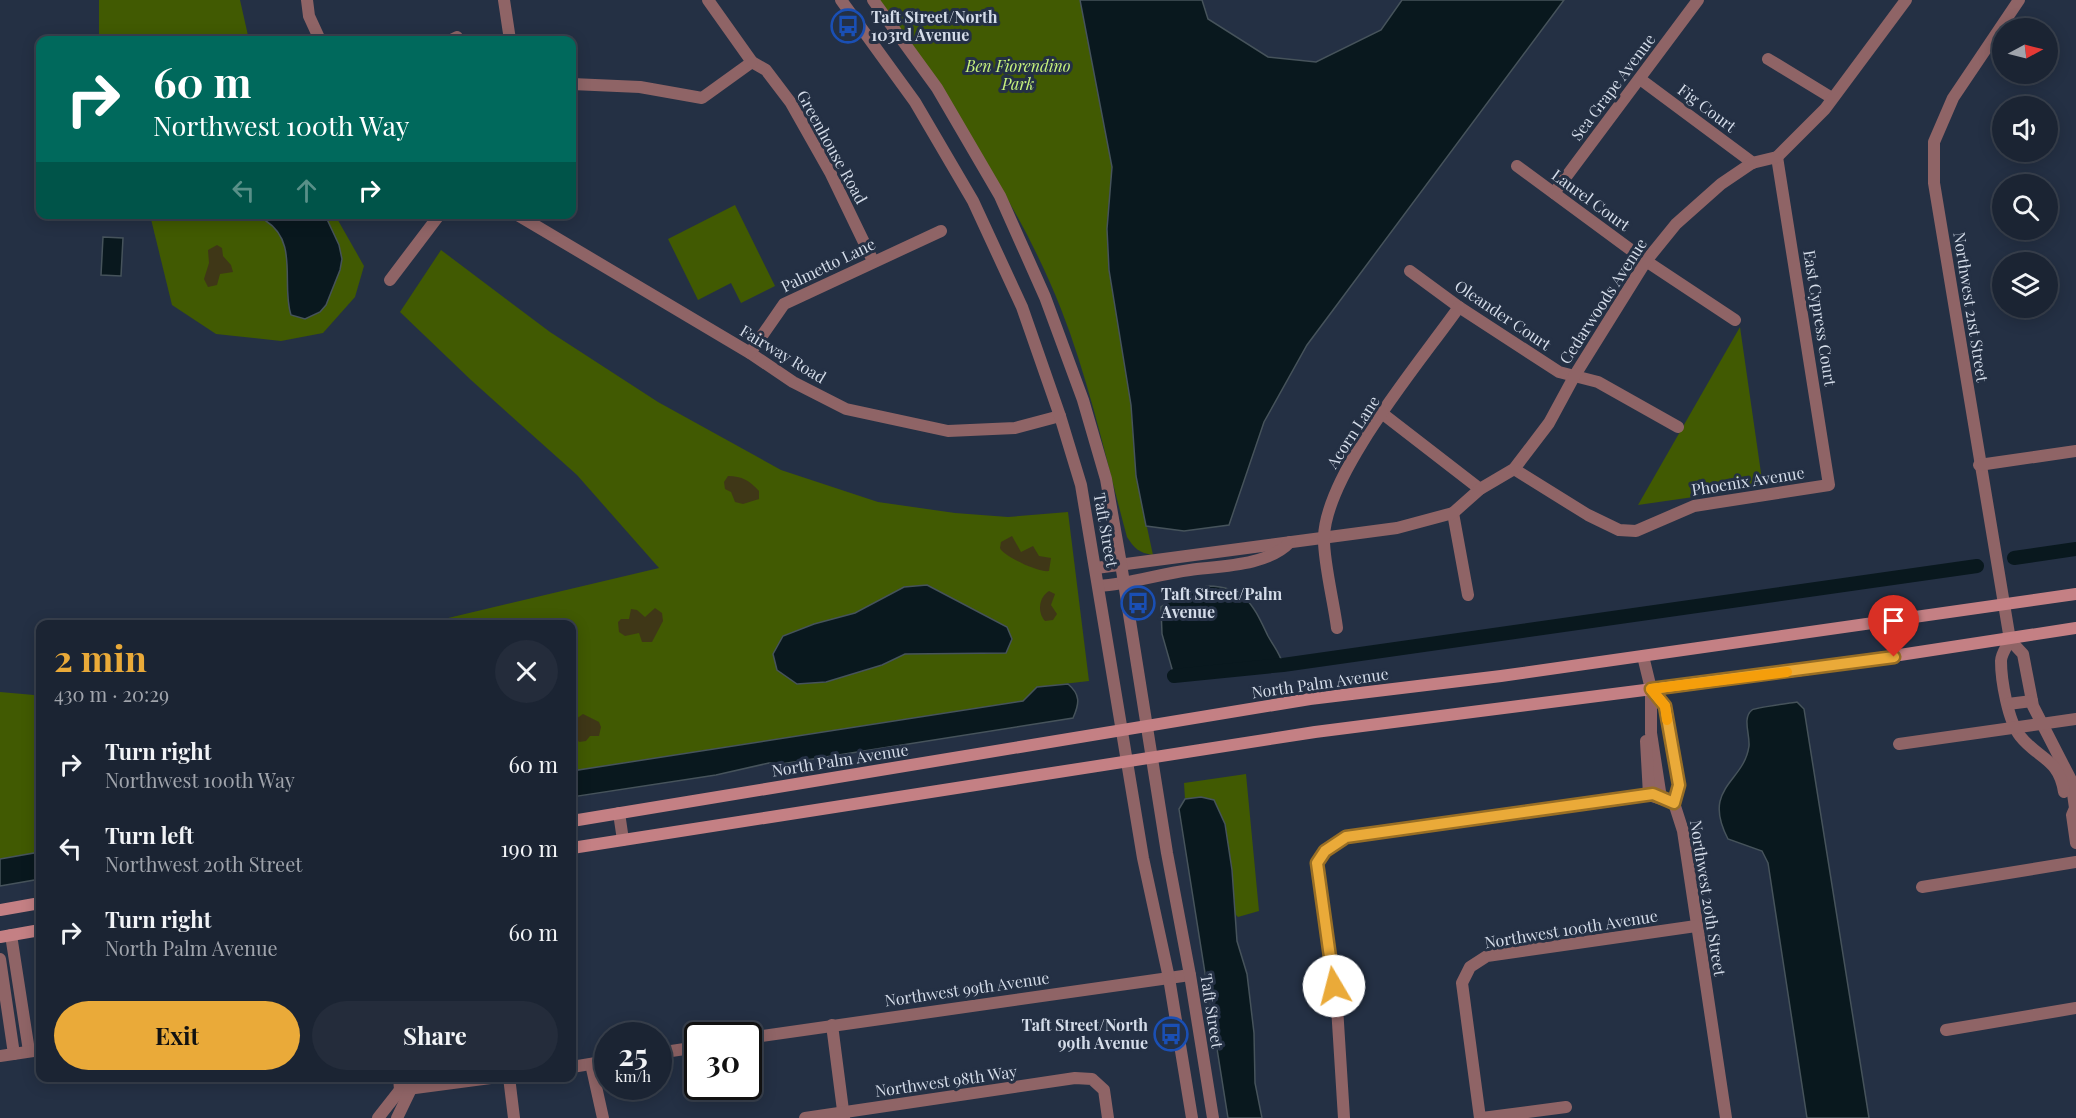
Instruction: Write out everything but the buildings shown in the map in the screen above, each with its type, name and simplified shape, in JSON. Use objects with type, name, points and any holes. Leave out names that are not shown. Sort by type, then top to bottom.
[{"type":"main road","name":"North Palm Avenue","points":[[576,820],[1310,699],[1501,676],[2076,594]]},
{"type":"main road","points":[[576,847],[1315,732],[2010,640],[2076,628]]},
{"type":"main road","points":[[0,910],[36,904]]},
{"type":"main road","points":[[5,936],[36,931]]},
{"type":"street","points":[[307,0],[309,16],[318,36]]},
{"type":"street","points":[[504,0],[509,36]]},
{"type":"street","name":"Greenhouse Road","points":[[708,0],[752,63],[766,70],[791,103],[830,172],[873,261]]},
{"type":"street","name":"Taft Street","points":[[841,0],[915,102],[973,201],[1022,307],[1060,416],[1081,485],[1126,762],[1143,858],[1169,978],[1192,1118]]},
{"type":"street","name":"Taft Street","points":[[873,0],[937,88],[996,189],[1046,297],[1083,400],[1106,479],[1213,1118]]},
{"type":"street","name":"Sea Grape Avenue","points":[[1554,193],[1698,0]]},
{"type":"street","points":[[1777,157],[1833,99],[1906,0]]},
{"type":"street","name":"Northwest 21st Street","points":[[2019,0],[1953,98],[1934,142],[1934,183],[1979,465],[2010,640],[2024,654],[2032,701],[2041,724],[2071,780],[2076,843]]},
{"type":"street","points":[[1768,59],[1833,99]]},
{"type":"street","points":[[576,84],[640,87],[702,98],[752,63]]},
{"type":"street","name":"Fig Court","points":[[1640,79],[1754,163]]},
{"type":"street","name":"Cedarwoods Avenue","points":[[1096,568],[1397,528],[1453,513],[1480,489],[1514,469],[1549,423],[1575,375],[1646,261],[1676,224],[1721,184],[1754,163],[1777,157]]},
{"type":"street","name":"East Cypress Court","points":[[1777,157],[1829,485]]},
{"type":"street","name":"Laurel Court","points":[[1517,166],[1646,261],[1735,320]]},
{"type":"street","points":[[390,280],[436,219]]},
{"type":"street","name":"Fairway Road","points":[[524,219],[750,353],[793,382],[846,409],[948,431],[1015,428],[1060,416]]},
{"type":"street","name":"Palmetto Lane","points":[[750,353],[784,304],[941,231]]},
{"type":"street","name":"Oleander Court","points":[[1410,271],[1459,307],[1559,372],[1598,382],[1678,427]]},
{"type":"street","name":"Acorn Lane","points":[[1337,628],[1324,537],[1343,475],[1459,307]]},
{"type":"street","points":[[1383,414],[1480,489]]},
{"type":"street","points":[[1979,465],[2076,451]]},
{"type":"street","name":"Phoenix Avenue","points":[[1514,469],[1588,515],[1619,530],[1628,531],[1647,527],[1672,513],[1694,506],[1829,485]]},
{"type":"street","points":[[1453,513],[1468,595]]},
{"type":"street","name":"Cedarwoods Avenue","points":[[1099,586],[1125,584],[1189,570],[1228,567],[1281,551],[1290,542]]},
{"type":"street","name":"Northwest 21st Street","points":[[2010,640],[2001,659],[2008,704],[2015,728],[2026,743],[2058,771],[2067,809],[2072,815]]},
{"type":"street","name":"Northwest 20th Street","points":[[1643,656],[1651,689],[1651,729],[1646,737],[1655,796]]},
{"type":"street","name":"Northwest 20th Street","points":[[1651,689],[1665,706],[1679,785],[1674,803],[1683,831],[1726,1118]]},
{"type":"street","points":[[2008,704],[2032,701]]},
{"type":"street","points":[[1899,744],[2076,719]]},
{"type":"street","points":[[1344,1118],[1336,1007],[1317,863],[1325,851],[1346,837],[1655,796],[1674,803]]},
{"type":"street","points":[[619,813],[623,840]]},
{"type":"street","points":[[1922,887],[2076,862]]},
{"type":"street","name":"Northwest 100th Avenue","points":[[1481,1118],[1462,983],[1470,967],[1487,956],[1696,926]]},
{"type":"street","points":[[0,1056],[35,1050],[5,936]]},
{"type":"street","points":[[0,959],[14,1054]]},
{"type":"street","name":"Northwest 99th Avenue","points":[[762,1036],[1190,975]]},
{"type":"street","points":[[1946,1029],[2076,1008]]},
{"type":"street","points":[[832,1025],[844,1115]]},
{"type":"street","points":[[576,1066],[594,1063]]},
{"type":"street","points":[[591,1064],[603,1118]]},
{"type":"street","name":"Northwest 98th Way","points":[[805,1118],[844,1115],[1075,1078],[1092,1079],[1104,1090],[1108,1118]]},
{"type":"street","points":[[378,1118],[411,1086],[450,1082]]},
{"type":"street","points":[[509,1082],[514,1118]]},
{"type":"street","points":[[397,1118],[411,1086]]},
{"type":"street","points":[[1481,1118],[1566,1107]]},
{"type":"green space","points":[[99,0],[240,0],[248,36],[99,36]]},
{"type":"green space","name":"Ben Fiorendino Park","points":[[876,0],[1080,0],[1112,167],[1107,229],[1109,270],[1131,405],[1136,476],[1153,555],[1137,549],[1127,537],[1089,393],[1071,337],[1061,309],[1023,227],[978,149]]},
{"type":"green space","points":[[735,205],[775,286],[741,303],[731,283],[698,300],[668,239]]},
{"type":"green space","points":[[151,219],[337,219],[364,266],[355,297],[323,333],[281,341],[216,334],[172,305]]},
{"type":"green space","points":[[441,250],[550,332],[658,402],[781,470],[878,502],[955,513],[1008,517],[1068,512],[1089,681],[1037,687],[1024,701],[576,770],[576,620],[440,620],[659,568],[577,475],[471,380],[400,312]]},
{"type":"green space","points":[[1740,327],[1763,487],[1638,505]]},
{"type":"green space","points":[[0,692],[36,694],[36,853],[0,859]]},
{"type":"green space","points":[[1246,774],[1259,911],[1238,917],[1235,914],[1232,870],[1201,797],[1185,799],[1184,783]]},
{"type":"sand","points":[[217,245],[222,248],[223,256],[231,265],[233,272],[220,274],[217,285],[208,287],[204,279],[209,263],[208,250]]},
{"type":"sand","points":[[728,476],[742,478],[749,482],[759,491],[759,499],[743,504],[735,502],[731,492],[725,489],[724,482]]},
{"type":"sand","points":[[1012,536],[1021,552],[1033,546],[1039,556],[1051,558],[1049,571],[1030,567],[1003,551],[1000,548],[1001,542]]},
{"type":"sand","points":[[1049,591],[1055,594],[1051,605],[1057,614],[1053,620],[1045,621],[1040,605],[1043,597]]},
{"type":"sand","points":[[655,608],[662,613],[663,621],[652,642],[642,642],[639,633],[625,636],[619,632],[618,622],[621,619],[629,619],[631,609],[637,610],[645,617]]},
{"type":"sand","points":[[583,714],[599,722],[601,727],[599,736],[590,736],[586,741],[579,742],[576,737],[576,719]]},
{"type":"shaded area","points":[[1080,0],[1202,0],[1208,19],[1268,57],[1316,62],[1381,30],[1402,0],[1564,0],[1307,345],[1264,422],[1229,525],[1184,531],[1146,526],[1136,476],[1131,405],[1109,270],[1107,229],[1112,167]]},
{"type":"shaded area","points":[[262,219],[327,219],[339,245],[342,259],[326,305],[320,312],[305,319],[291,315],[288,303],[286,252],[276,230]]},
{"type":"shaded area","points":[[103,237],[123,238],[121,276],[101,275]]},
{"type":"shaded area","points":[[927,585],[1007,627],[1012,639],[1006,653],[905,654],[882,665],[826,682],[797,684],[777,670],[773,654],[783,636],[814,624],[855,613],[904,587]]},
{"type":"shaded area","points":[[1208,586],[1231,590],[1247,600],[1258,615],[1283,665],[1174,676],[1162,634],[1161,607],[1183,592]]},
{"type":"shaded area","points":[[1068,684],[1075,691],[1078,699],[1073,718],[781,764],[769,763],[716,775],[576,796],[576,770],[1023,701],[1037,687]]},
{"type":"shaded area","points":[[1797,702],[1804,709],[1869,1118],[1807,1118],[1768,863],[1762,851],[1728,839],[1721,822],[1719,808],[1721,796],[1746,758],[1749,746],[1747,717],[1749,713],[1754,709]]},
{"type":"shaded area","points":[[1201,797],[1214,800],[1225,824],[1232,870],[1237,941],[1247,974],[1254,1033],[1255,1083],[1262,1118],[1228,1118],[1179,809],[1185,799]]},
{"type":"shaded area","points":[[36,853],[36,880],[0,886],[0,859]]},
{"type":"waterway","points":[[2014,558],[2076,549]]},
{"type":"waterway","points":[[1174,676],[1283,665],[1977,566]]},
{"type":"slow traffic","points":[[1667,720],[1665,706],[1651,689],[1787,672]]},
{"type":"place","name":"Taft Street/North 103rd Avenue","points":[[848,26]]},
{"type":"place","name":"Taft Street/Palm Avenue","points":[[1138,603]]},
{"type":"place","name":"Taft Street/North 99th Avenue","points":[[1171,1034]]},
{"type":"route","points":[[1334,986],[1317,863],[1325,851],[1346,837],[1653,794],[1674,803],[1679,785],[1665,706],[1651,689],[1894,657]]}]
